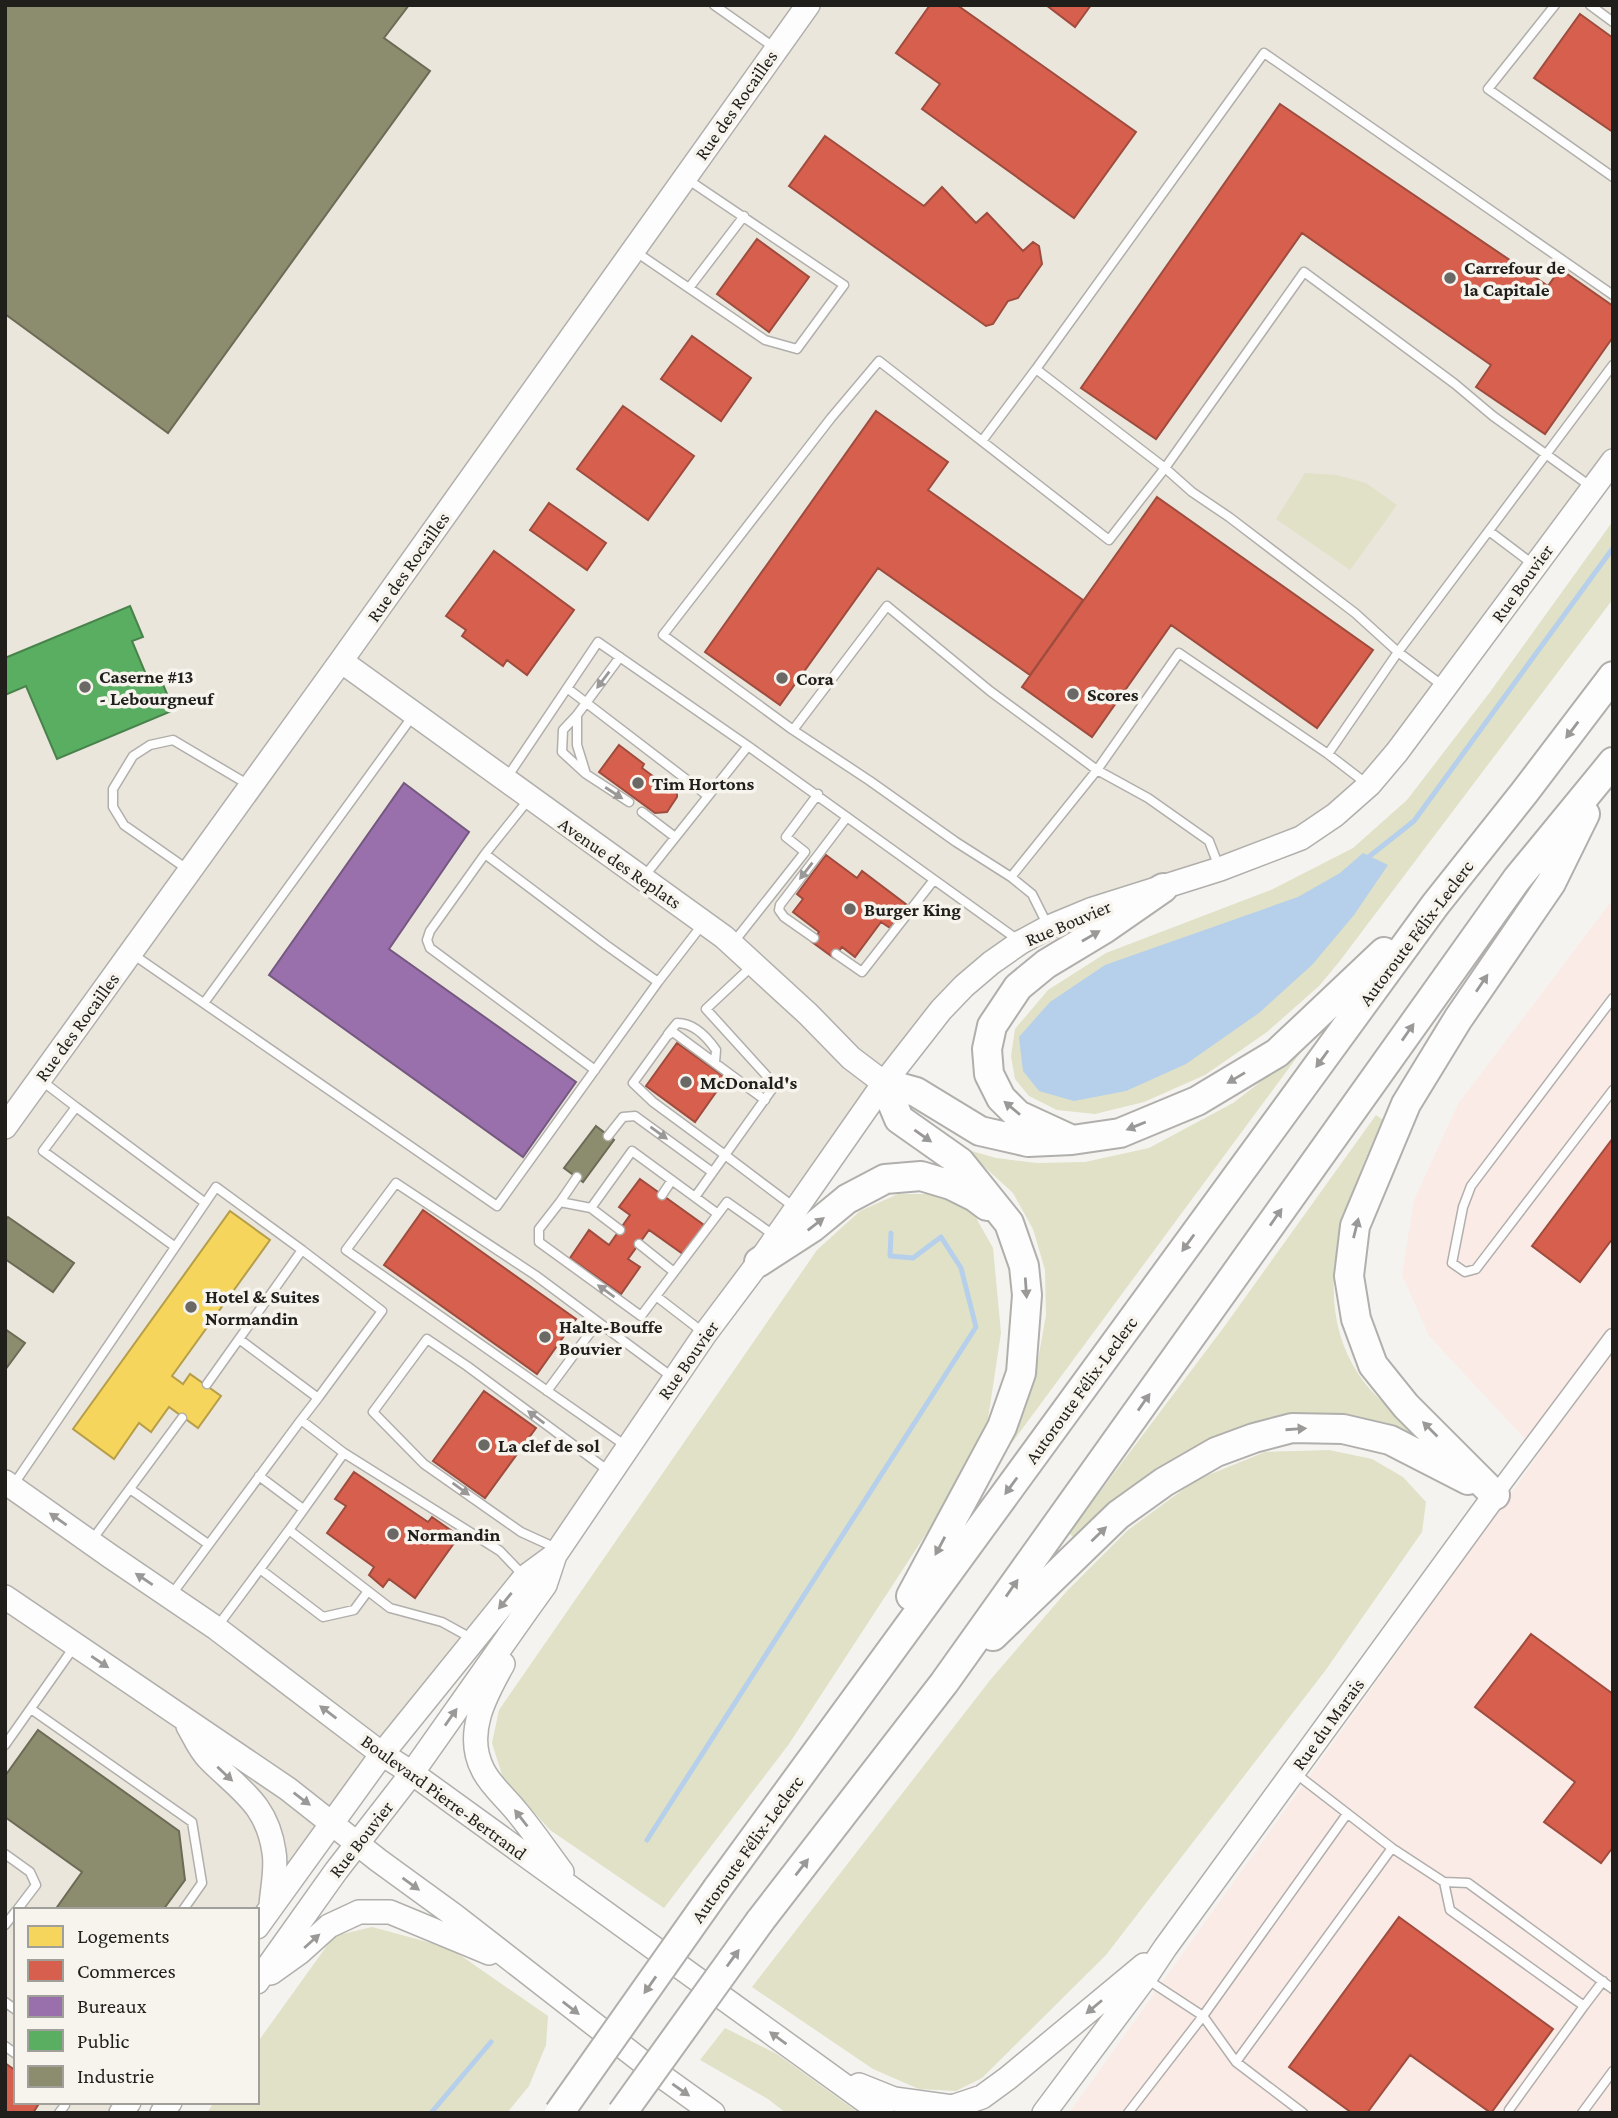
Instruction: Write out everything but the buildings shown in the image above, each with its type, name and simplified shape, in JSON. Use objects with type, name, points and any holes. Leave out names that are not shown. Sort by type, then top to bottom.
[{"type":"highway","name":"Autoroute Félix-Leclerc","points":[[559,2113],[717,1889],[1435,905],[1613,676]]},
{"type":"highway","points":[[1495,1495],[1406,1406],[1373,1365],[1356,1319],[1349,1276],[1355,1226],[1406,1104],[1458,1019],[1551,883],[1610,766]]},
{"type":"highway","points":[[622,2113],[760,1921],[944,1683],[1517,879],[1610,766]]},
{"type":"highway","points":[[1072,1140],[1018,1115],[1001,1098],[989,1073],[987,1049],[992,1026],[1018,987],[1046,964],[1104,929],[1163,888]]},
{"type":"highway","points":[[884,1083],[916,1092],[980,1131],[1028,1142],[1072,1140],[1120,1133],[1197,1101],[1277,1053],[1435,905]]},
{"type":"highway","points":[[844,1714],[936,1553],[1002,1427],[1021,1373],[1027,1295],[1024,1266],[1009,1223],[960,1161],[899,1119],[884,1083]]},
{"type":"highway","points":[[759,1262],[813,1227],[847,1199],[885,1179],[921,1176],[951,1185],[975,1197],[1009,1223]]},
{"type":"highway","points":[[944,1683],[1118,1516],[1164,1482],[1216,1452],[1254,1438],[1292,1428],[1343,1429],[1390,1440],[1495,1495]]},
{"type":"street","name":"Rue des Rocailles","points":[[5,1127],[808,5]]},
{"type":"street","name":"Rue Bouvier","points":[[259,1979],[357,1843],[412,1773],[545,1585],[557,1552],[705,1334],[759,1262],[884,1083],[941,1010],[990,963],[1049,927],[1220,869],[1301,838],[1335,815],[1369,785],[1445,688],[1613,461]]},
{"type":"street","name":"Avenue des Replats","points":[[341,661],[529,799],[704,922],[754,964],[851,1058],[884,1083]]},
{"type":"street","name":"Rue du Marais","points":[[1044,2113],[1613,1337]]},
{"type":"street","name":"Boulevard Pierre-Bertrand","points":[[9,1484],[216,1628],[382,1754],[882,2113]]},
{"type":"street","name":"Rue Bouvier","points":[[259,1924],[382,1754],[525,1577],[557,1552]]},
{"type":"street","points":[[5,1597],[288,1789],[649,2067],[713,2113]]},
{"type":"street","points":[[527,1610],[521,1630],[482,1703],[476,1733],[477,1752],[483,1770],[497,1790],[517,1811],[577,1892]]},
{"type":"street","points":[[184,1720],[205,1756],[246,1793],[259,1808],[266,1823],[275,1855],[271,1908]]},
{"type":"street","points":[[259,1981],[299,1953],[329,1926],[359,1912],[390,1912],[517,1966]]},
{"type":"street","points":[[824,2071],[894,2099],[952,2107],[982,2097],[1009,2078],[1165,1948]]},
{"type":"street","points":[[1061,2113],[1071,2077]]},
{"type":"lane","points":[[714,5],[776,49]]},
{"type":"lane","points":[[1555,5],[1489,89],[1613,177]]},
{"type":"lane","points":[[1590,5],[1613,22]]},
{"type":"lane","points":[[982,441],[1264,53],[1613,295]]},
{"type":"lane","points":[[633,250],[765,340],[797,349],[845,285],[685,177]]},
{"type":"lane","points":[[689,288],[744,216]]},
{"type":"lane","points":[[1049,927],[1032,894],[1011,877],[793,730],[663,635],[831,418],[879,361],[1109,540],[1165,468],[1304,272],[1455,384],[1493,416],[1593,488]]},
{"type":"lane","points":[[1328,754],[1398,652],[1613,365]]},
{"type":"lane","points":[[1036,369],[1165,468],[1192,492],[1355,613],[1398,652],[1445,688]]},
{"type":"lane","points":[[1489,531],[1535,566]]},
{"type":"lane","points":[[793,730],[887,606],[990,691],[1097,770],[1148,799],[1209,841],[1220,869]]},
{"type":"lane","points":[[505,781],[598,642],[818,794],[1021,942]]},
{"type":"lane","points":[[1011,877],[1097,770],[1179,653],[1369,785]]},
{"type":"lane","points":[[621,657],[563,730],[562,752],[586,774],[629,802]]},
{"type":"lane","points":[[567,688],[708,796]]},
{"type":"lane","points":[[204,1003],[413,715]]},
{"type":"lane","points":[[577,715],[577,745],[586,774]]},
{"type":"lane","points":[[189,870],[124,825],[113,807],[113,789],[133,757],[150,745],[173,740],[249,785]]},
{"type":"lane","points":[[642,879],[748,746]]},
{"type":"lane","points":[[732,944],[804,852],[786,837],[818,794]]},
{"type":"lane","points":[[529,799],[485,854],[430,931],[427,940],[430,948],[595,1070]]},
{"type":"lane","points":[[642,812],[675,837]]},
{"type":"lane","points":[[814,938],[784,917],[779,910],[780,905],[847,817]]},
{"type":"lane","points":[[485,854],[658,982]]},
{"type":"lane","points":[[836,954],[862,972],[933,880]]},
{"type":"lane","points":[[130,953],[497,1206],[704,922]]},
{"type":"lane","points":[[695,1197],[775,1085],[706,1009],[754,964]]},
{"type":"lane","points":[[1613,998],[1471,1186],[1463,1208],[1452,1263],[1465,1272],[1476,1269],[1613,1090]]},
{"type":"lane","points":[[715,1063],[716,1050],[708,1038],[686,1023],[677,1023],[633,1083],[653,1102],[796,1208]]},
{"type":"lane","points":[[667,1036],[673,1032],[765,1100]]},
{"type":"lane","points":[[40,1079],[204,1202]]},
{"type":"lane","points":[[76,1107],[43,1151],[174,1246]]},
{"type":"lane","points":[[608,1136],[623,1118],[635,1116],[712,1172]]},
{"type":"lane","points":[[591,1208],[632,1151],[718,1214]]},
{"type":"lane","points":[[577,1177],[539,1229],[539,1242],[640,1316],[727,1202],[776,1237]]},
{"type":"lane","points":[[662,1195],[672,1180]]},
{"type":"lane","points":[[628,1448],[346,1250],[396,1182],[535,1275],[675,1379]]},
{"type":"lane","points":[[9,1484],[216,1187],[383,1311],[170,1597]]},
{"type":"lane","points":[[560,1202],[591,1208],[620,1230]]},
{"type":"lane","points":[[639,1244],[674,1272]]},
{"type":"lane","points":[[207,1384],[302,1250]]},
{"type":"lane","points":[[656,1296],[705,1334]]},
{"type":"lane","points":[[547,1391],[598,1322]]},
{"type":"lane","points":[[239,1339],[317,1398]]},
{"type":"lane","points":[[557,1552],[521,1532],[424,1464],[373,1412],[428,1339],[611,1472]]},
{"type":"lane","points":[[90,1542],[182,1419]]},
{"type":"lane","points":[[301,1420],[344,1453],[500,1551],[525,1577]]},
{"type":"lane","points":[[216,1628],[344,1453]]},
{"type":"lane","points":[[259,1476],[303,1509]]},
{"type":"lane","points":[[130,1489],[208,1544]]},
{"type":"lane","points":[[289,1530],[390,1608],[442,1622],[474,1640]]},
{"type":"lane","points":[[260,1569],[323,1617],[354,1610],[368,1591]]},
{"type":"lane","points":[[5,1745],[75,1645]]},
{"type":"lane","points":[[31,1709],[192,1822],[202,1883],[184,1908]]},
{"type":"lane","points":[[1293,1772],[1392,1848],[1444,1882],[1468,1884],[1613,1989]]},
{"type":"lane","points":[[1128,2113],[1203,2016],[1347,1814]]},
{"type":"lane","points":[[1236,2063],[1392,1848]]},
{"type":"lane","points":[[5,1854],[30,1872],[36,1885],[18,1908]]},
{"type":"lane","points":[[1444,1882],[1450,1910],[1584,2006]]},
{"type":"lane","points":[[1145,1978],[1203,2016],[1236,2063],[1303,2113]]},
{"type":"lane","points":[[1509,2112],[1603,1981]]},
{"type":"lane","points":[[1582,2113],[1613,2071]]},
{"type":"shaded area","points":[[5,5],[1613,5],[1613,461],[1335,815],[1090,910],[964,986],[555,1555],[259,1908],[14,1908],[14,2104],[125,2104],[119,2113],[5,2113]]},
{"type":"shaded area","points":[[1613,899],[1613,2113],[1069,2113],[1539,1454],[1429,1336],[1402,1275],[1414,1200],[1458,1104]]},
{"type":"green space","points":[[1305,473],[1337,475],[1366,483],[1397,505],[1350,570],[1276,519]]},
{"type":"green space","points":[[1613,521],[1613,599],[1319,986],[1267,1032],[1205,1075],[1144,1102],[1095,1114],[1057,1110],[1029,1096],[1015,1079],[1011,1056],[1015,1029],[1048,990],[1106,953],[1273,889],[1353,848],[1407,800],[1490,692]]},
{"type":"green space","points":[[1303,1049],[1011,1444],[1035,1377],[1046,1315],[1045,1270],[1033,1229],[1013,1193],[965,1149],[996,1158],[1037,1163],[1085,1162],[1149,1148],[1233,1103]]},
{"type":"green space","points":[[1376,1115],[1383,1120],[1357,1181],[1338,1246],[1334,1279],[1335,1312],[1343,1344],[1359,1375],[1377,1397],[1414,1427],[1407,1434],[1385,1423],[1347,1417],[1298,1416],[1077,1541],[1069,1533],[1224,1327]]},
{"type":"green space","points":[[898,1194],[928,1194],[957,1201],[975,1216],[993,1248],[1001,1333],[984,1445],[789,1744],[664,1908],[550,1830],[503,1778],[492,1743],[499,1710],[817,1250],[860,1211]]},
{"type":"green space","points":[[1329,1450],[1372,1459],[1403,1477],[1426,1502],[1422,1532],[1325,1671],[1106,1955],[982,2078],[956,2091],[919,2089],[873,2069],[752,1987],[991,1679],[1066,1592],[1128,1530],[1196,1480],[1265,1452]]},
{"type":"green space","points":[[372,1927],[450,1948],[548,2016],[546,2045],[529,2086],[507,2113],[207,2113],[213,2104],[259,2104],[259,2040],[334,1936]]},
{"type":"green space","points":[[725,2028],[777,2054],[859,2113],[786,2113],[768,2099],[700,2060]]},
{"type":"water","points":[[1363,853],[1388,865],[1354,915],[1312,965],[1259,1013],[1186,1064],[1126,1091],[1074,1101],[1039,1091],[1023,1071],[1019,1037],[1050,1002],[1105,965],[1298,897],[1340,873]]},
{"type":"waterway","points":[[1366,859],[1414,821],[1613,548]]},
{"type":"waterway","points":[[647,1840],[976,1327],[961,1268],[941,1237],[913,1258],[890,1256],[891,1233]]},
{"type":"waterway","points":[[431,2113],[491,2042]]},
{"type":"place","name":"Carrefour de la Capitale","points":[[1450,278]]},
{"type":"place","name":"Cora","points":[[782,678]]},
{"type":"place","name":"Caserne #13 - Lebourgneuf","points":[[85,687]]},
{"type":"place","name":"Scores","points":[[1073,694]]},
{"type":"place","name":"Tim Hortons","points":[[638,783]]},
{"type":"place","name":"Burger King","points":[[850,909]]},
{"type":"place","name":"McDonald's","points":[[686,1082]]},
{"type":"place","name":"Hotel & Suites Normandin","points":[[191,1307]]},
{"type":"place","name":"Halte-Bouffe Bouvier","points":[[545,1337]]},
{"type":"place","name":"La clef de sol","points":[[484,1445]]},
{"type":"place","name":"Normandin","points":[[393,1534]]}]
